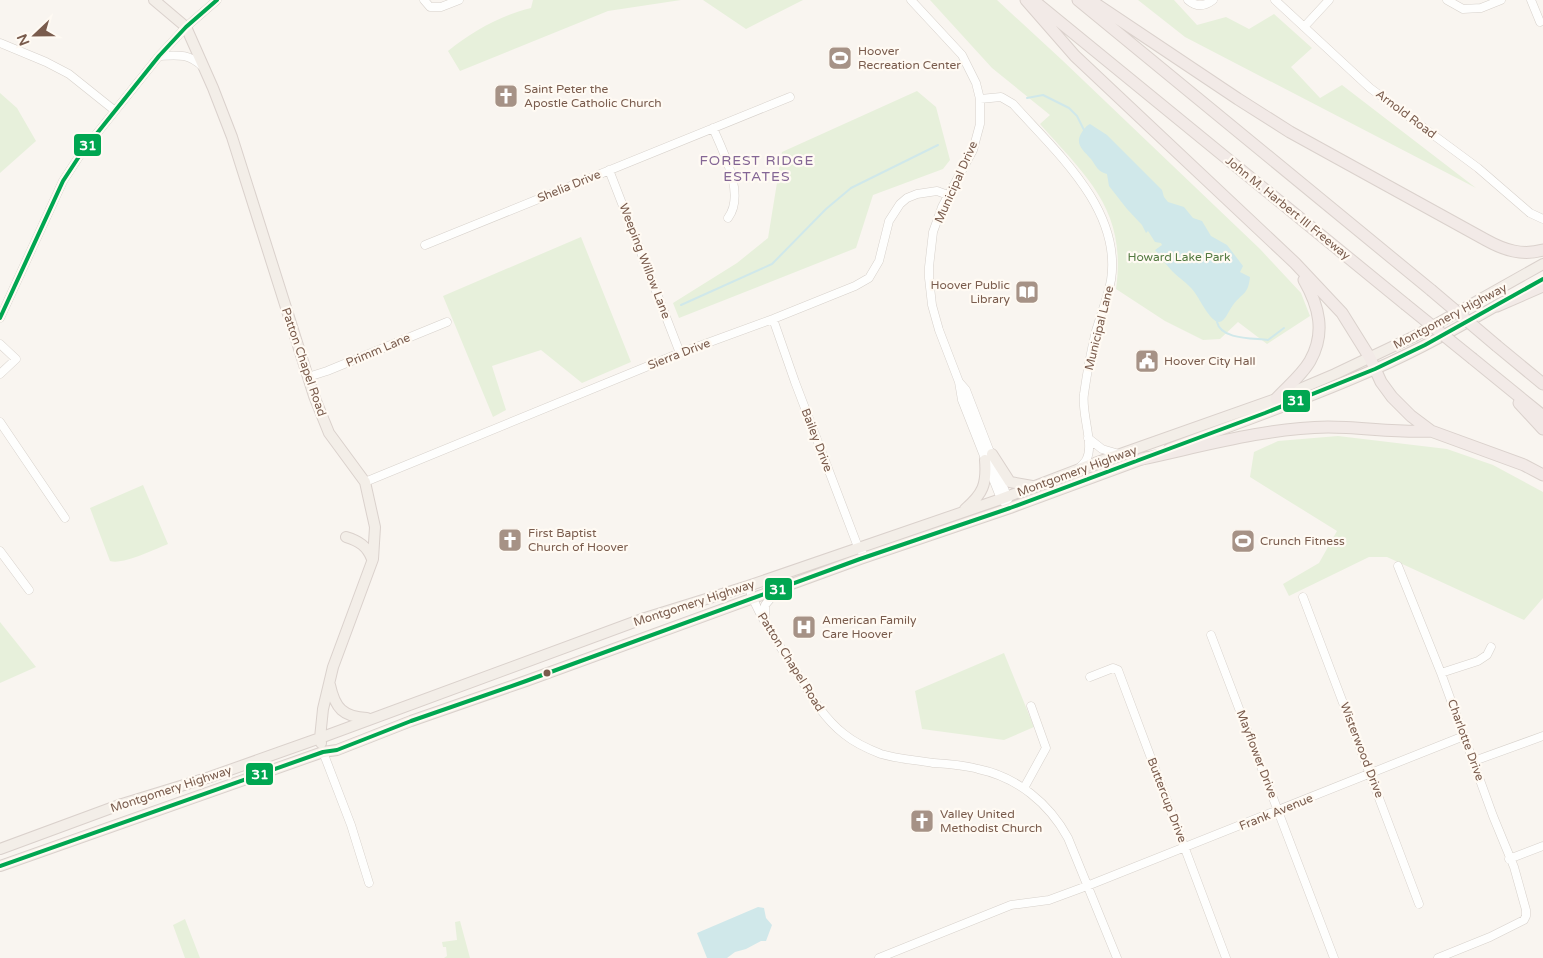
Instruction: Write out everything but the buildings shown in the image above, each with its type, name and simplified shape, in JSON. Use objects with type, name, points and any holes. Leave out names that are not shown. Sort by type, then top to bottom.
[{"type":"highway","points":[[1026,0],[1076,56],[1295,263],[1342,313],[1370,358],[1381,382],[1392,397],[1411,416],[1431,432],[1524,465],[1543,475]]},
{"type":"highway","name":"John M. Harbert III Freeway","points":[[1033,0],[1543,416]]},
{"type":"highway","points":[[1078,0],[1543,384]]},
{"type":"highway","points":[[1090,0],[1290,132],[1460,226],[1499,247],[1512,251],[1526,253],[1543,250]]},
{"type":"highway","points":[[1276,399],[1310,361],[1317,343],[1320,321],[1313,296],[1295,263]]},
{"type":"highway","points":[[1498,306],[1543,286]]},
{"type":"highway","points":[[1499,348],[1543,374]]},
{"type":"highway","points":[[1500,381],[1543,429]]},
{"type":"highway","points":[[1142,459],[1254,435],[1290,430],[1326,427],[1431,432]]},
{"type":"main road","points":[[154,0],[186,28]]},
{"type":"main road","name":"Patton Chapel Road","points":[[186,28],[232,137],[272,262],[274,275],[314,396],[329,433],[365,482],[375,527],[373,560],[333,667],[323,710],[320,738],[323,752]]},
{"type":"main road","name":"Montgomery Highway","points":[[0,849],[122,804],[210,777],[320,738],[636,621],[748,586],[1004,498],[1276,399],[1416,336],[1543,264]]},
{"type":"main road","name":"Montgomery Highway","points":[[0,866],[323,752],[337,750],[412,721],[867,557],[1010,508],[1265,413],[1375,369],[1498,306],[1543,279]]},
{"type":"main road","points":[[988,457],[1010,482],[1024,486],[1036,486]]},
{"type":"main road","points":[[960,513],[973,503],[981,493],[986,478],[988,457]]},
{"type":"main road","points":[[346,537],[362,544],[369,550],[373,560]]},
{"type":"main road","points":[[330,682],[332,695],[338,707],[345,714],[354,717],[373,718]]},
{"type":"street","points":[[0,318],[63,181],[82,152],[159,56],[217,0]]},
{"type":"street","points":[[424,0],[430,7],[441,6],[459,0]]},
{"type":"street","name":"Municipal Drive","points":[[911,0],[962,55],[976,83],[980,99],[980,124],[973,150],[942,206],[933,232],[929,273],[932,305],[939,330],[959,382],[962,400],[1010,508]]},
{"type":"street","points":[[1188,0],[1193,5],[1201,6],[1213,0]]},
{"type":"street","name":"Arnold Road","points":[[1275,0],[1370,88],[1478,168],[1524,208],[1543,219]]},
{"type":"street","points":[[1304,27],[1329,0]]},
{"type":"street","points":[[1447,0],[1463,9],[1481,8],[1501,0]]},
{"type":"street","points":[[1531,0],[1540,22]]},
{"type":"street","points":[[0,43],[40,59],[69,74],[114,110]]},
{"type":"street","points":[[159,56],[179,55],[194,59],[204,69]]},
{"type":"street","name":"Shelia Drive","points":[[425,245],[790,97]]},
{"type":"street","name":"Municipal Lane","points":[[980,99],[1001,97],[1013,104],[1076,175],[1100,213],[1110,242],[1111,280],[1087,370],[1082,403],[1088,438],[1087,458],[1077,470]]},
{"type":"street","points":[[713,128],[735,189],[734,206],[728,218]]},
{"type":"street","name":"Weeping Willow Lane","points":[[609,170],[680,353]]},
{"type":"street","name":"Sierra Drive","points":[[365,482],[680,353],[855,286],[869,278],[879,261],[888,221],[900,204],[917,194],[937,191],[948,195]]},
{"type":"street","name":"Bailey Drive","points":[[773,319],[858,547],[867,557]]},
{"type":"street","name":"Primm Lane","points":[[308,377],[447,322]]},
{"type":"street","points":[[0,344],[16,359],[0,374]]},
{"type":"street","points":[[0,422],[65,518]]},
{"type":"street","points":[[1088,438],[1102,450],[1121,454]]},
{"type":"street","points":[[0,551],[29,590]]},
{"type":"street","name":"Charlotte Drive","points":[[1398,566],[1441,673],[1510,859],[1518,881],[1526,916],[1524,920],[1490,937],[1438,958]]},
{"type":"street","name":"Patton Chapel Road","points":[[748,586],[765,622],[822,711],[844,734],[856,742],[891,756],[978,768],[993,773],[1024,788],[1046,806],[1062,826],[1070,843],[1117,958]]},
{"type":"street","points":[[765,622],[765,605],[778,590]]},
{"type":"street","name":"Wisterwood Drive","points":[[1304,597],[1419,904]]},
{"type":"street","name":"Mayflower Drive","points":[[1211,635],[1334,958]]},
{"type":"street","points":[[1441,673],[1478,661],[1487,656],[1491,647]]},
{"type":"street","name":"Buttercup Drive","points":[[1090,678],[1113,668],[1118,670],[1226,958]]},
{"type":"street","points":[[1024,788],[1046,748],[1031,706]]},
{"type":"street","name":"Frank Avenue","points":[[879,958],[1011,905],[1049,900],[1087,886],[1464,736]]},
{"type":"street","points":[[1474,761],[1543,736]]},
{"type":"street","points":[[323,752],[351,825],[369,883]]},
{"type":"street","points":[[1510,859],[1543,846]]},
{"type":"green space","points":[[533,0],[681,0],[608,11],[460,71],[448,51],[487,25],[508,15],[531,8]]},
{"type":"green space","points":[[703,0],[803,0],[746,29]]},
{"type":"green space","name":"Howard Lake Park","points":[[930,0],[997,0],[1260,249],[1301,293],[1310,316],[1267,344],[1238,322],[1220,339],[1203,340],[1165,321],[1116,289],[1118,262],[1116,238],[1109,217],[1088,179],[1040,124],[1050,115],[992,68]]},
{"type":"green space","points":[[1138,0],[1174,0],[1197,25],[1226,17],[1249,29],[1274,14],[1312,48],[1291,67],[1320,98],[1342,85],[1476,188],[1185,37]]},
{"type":"green space","points":[[917,91],[936,107],[950,160],[943,169],[873,195],[856,248],[679,318],[673,303],[737,263],[768,238],[782,152]]},
{"type":"green space","points":[[0,93],[17,108],[36,141],[0,173]]},
{"type":"green space","points":[[581,237],[631,362],[582,383],[541,350],[492,366],[506,410],[493,417],[443,296]]},
{"type":"green space","points":[[1338,436],[1447,449],[1493,465],[1543,492],[1543,598],[1524,620],[1387,557],[1369,557],[1289,596],[1283,584],[1319,563],[1337,531],[1250,477],[1254,452],[1278,441]]},
{"type":"green space","points":[[143,485],[168,544],[131,559],[116,562],[110,561],[90,508]]},
{"type":"green space","points":[[0,622],[36,667],[0,683]]},
{"type":"green space","points":[[1004,653],[1034,727],[1004,740],[922,729],[915,691]]},
{"type":"green space","points":[[185,919],[200,958],[185,958],[173,925]]},
{"type":"green space","points":[[460,921],[470,958],[444,958],[447,956],[446,947],[443,947],[442,942],[457,940],[455,922]]},
{"type":"water","points":[[1090,124],[1107,135],[1162,190],[1168,202],[1184,207],[1193,218],[1202,221],[1211,236],[1227,245],[1243,266],[1240,272],[1250,277],[1248,287],[1221,321],[1213,319],[1195,292],[1175,274],[1155,250],[1162,245],[1161,243],[1155,242],[1148,231],[1146,233],[1142,225],[1109,186],[1107,174],[1097,168],[1080,147],[1080,136]]},
{"type":"water","points":[[758,907],[764,908],[766,918],[772,925],[766,941],[761,941],[746,949],[735,952],[727,958],[707,958],[697,933]]},
{"type":"waterway","points":[[1027,98],[1043,95],[1069,108],[1077,116],[1084,130]]},
{"type":"waterway","points":[[681,305],[772,264],[826,209],[851,188],[938,145]]},
{"type":"waterway","points":[[1217,322],[1220,328],[1231,335],[1268,340],[1284,328]]},
{"type":"transit line","name":"31","points":[[0,318],[63,181],[82,152],[159,56],[186,27],[217,0]]},
{"type":"transit line","name":"31","points":[[0,866],[323,752],[337,750],[411,721],[860,559],[1010,508],[1265,413],[1375,369],[1425,345],[1543,279]]},
{"type":"place","name":"Hoover Recreation Center","points":[[840,58]]},
{"type":"place","name":"Saint Peter the Apostle Catholic Church","points":[[506,96]]},
{"type":"place","name":"Hoover Public Library","points":[[1027,292]]},
{"type":"place","name":"Hoover City Hall","points":[[1147,361]]},
{"type":"place","name":"First Baptist Church of Hoover","points":[[510,540]]},
{"type":"place","name":"Crunch Fitness","points":[[1243,541]]},
{"type":"place","name":"American Family Care Hoover","points":[[804,627]]},
{"type":"place","name":"Valley United Methodist Church","points":[[922,821]]},
{"type":"district","name":"FOREST RIDGE ESTATES","points":[[757,168]]}]
